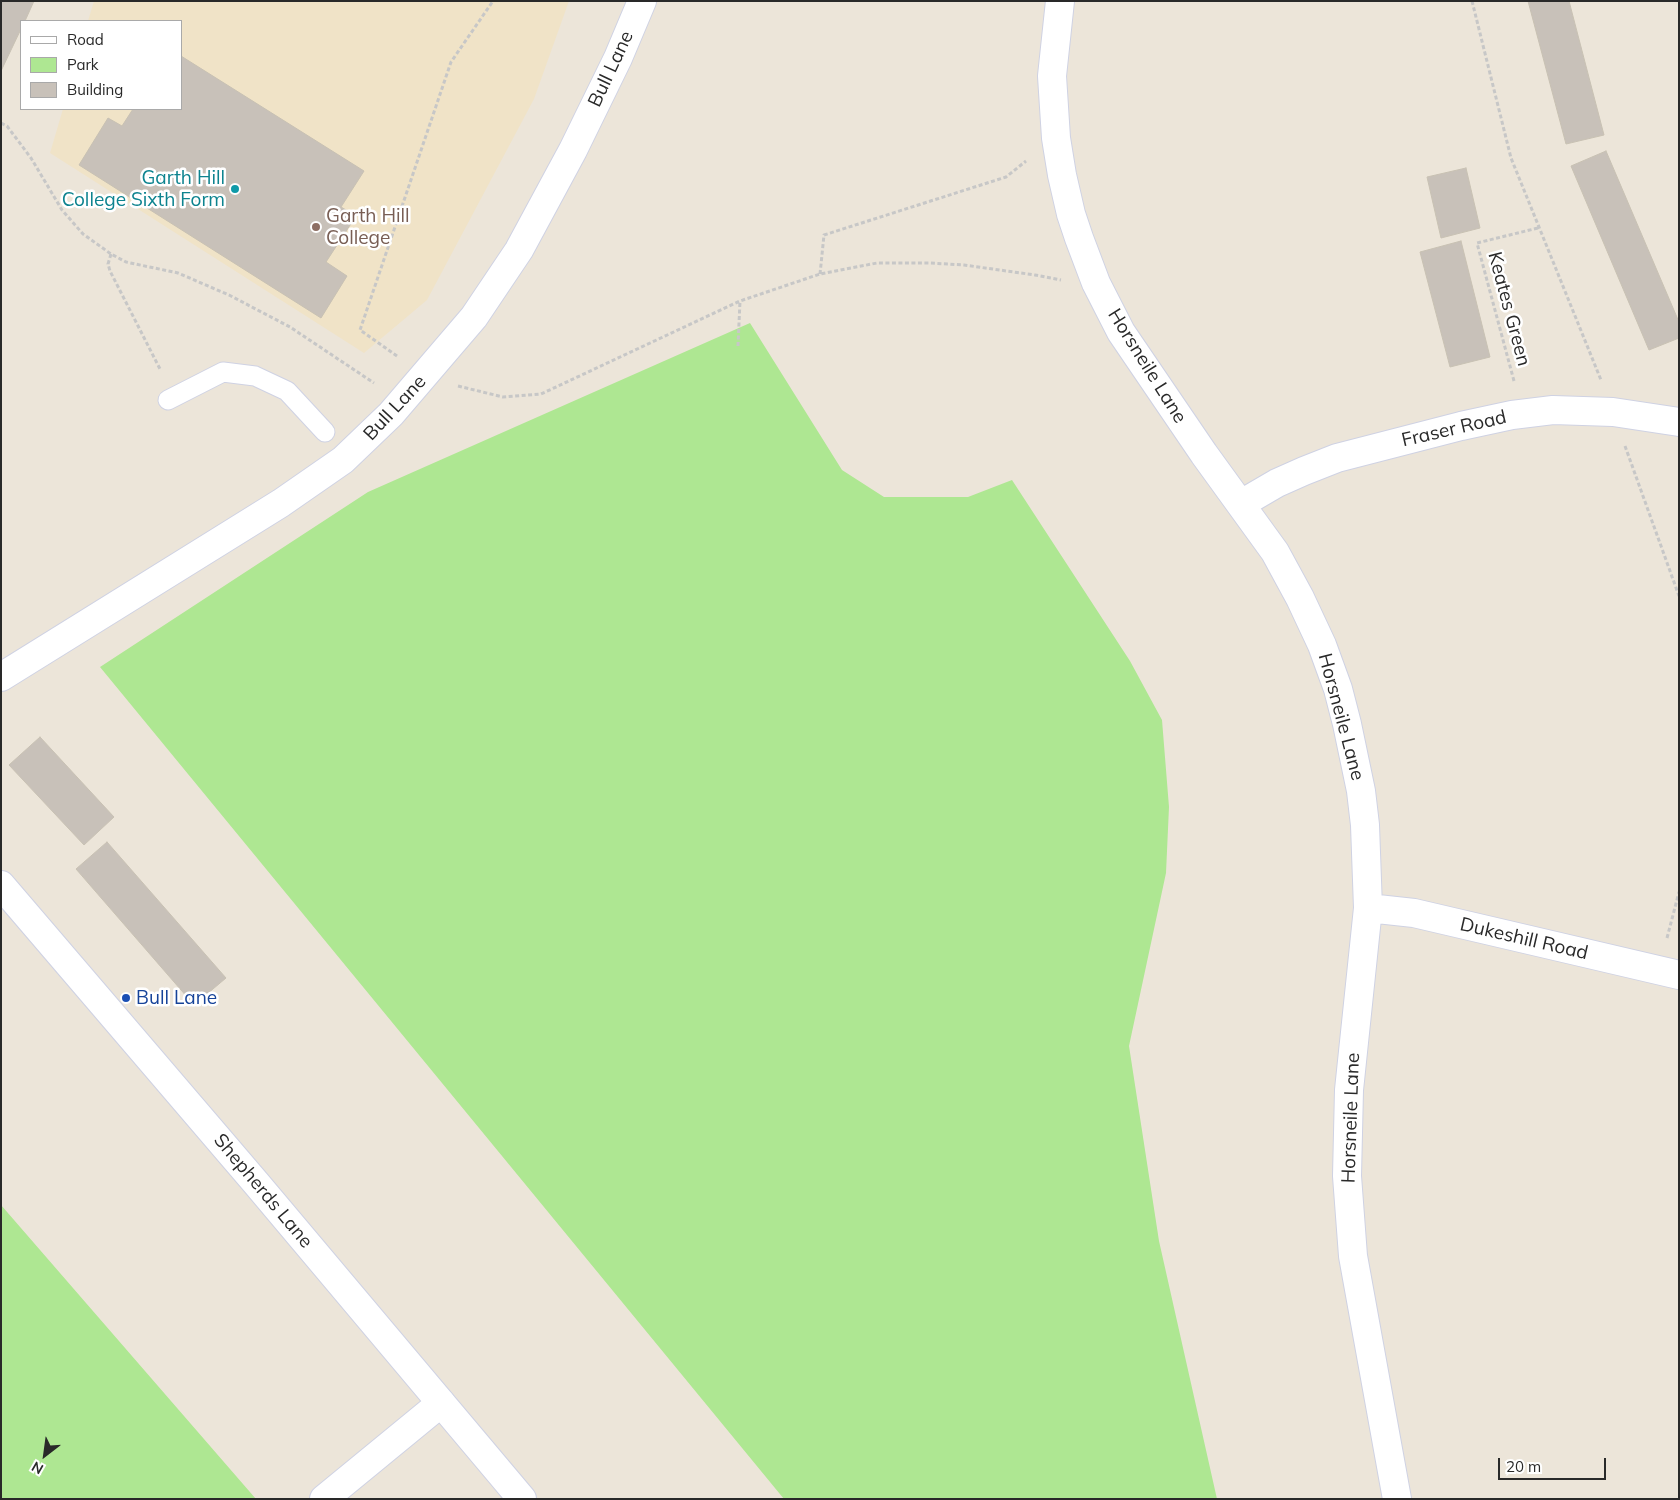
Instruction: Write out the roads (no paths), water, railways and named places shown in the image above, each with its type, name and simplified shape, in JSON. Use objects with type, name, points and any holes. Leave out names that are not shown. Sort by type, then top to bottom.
[{"type":"street","name":"Bull Lane","points":[[1,677],[281,503],[343,460],[391,414],[474,317],[519,250],[573,150],[618,58],[642,1]]},
{"type":"street","name":"Horsneile Lane","points":[[1060,1],[1052,76],[1056,138],[1062,175],[1072,214],[1096,283],[1121,332],[1204,454],[1275,552],[1300,598],[1322,645],[1338,689],[1347,724],[1361,791],[1365,825],[1368,908],[1349,1090],[1346,1176],[1353,1256],[1397,1499]]},
{"type":"street","name":"Fraser Road","points":[[1241,504],[1277,483],[1337,458],[1461,426],[1522,414],[1553,410],[1613,412],[1679,422]]},
{"type":"street","name":"Shepherds Lane","points":[[1,885],[256,1183],[522,1499]]},
{"type":"street","name":"Dukeshill Road","points":[[1368,908],[1414,913],[1668,972]]},
{"type":"street","points":[[324,1499],[441,1403]]},
{"type":"lane","points":[[172,399],[223,372],[255,376],[287,391],[326,432]]},
{"type":"place","name":"Garth Hill College Sixth Form","points":[[235,189]]},
{"type":"place","name":"Garth Hill College","points":[[316,227]]},
{"type":"place","name":"Bull Lane","points":[[126,998]]}]
